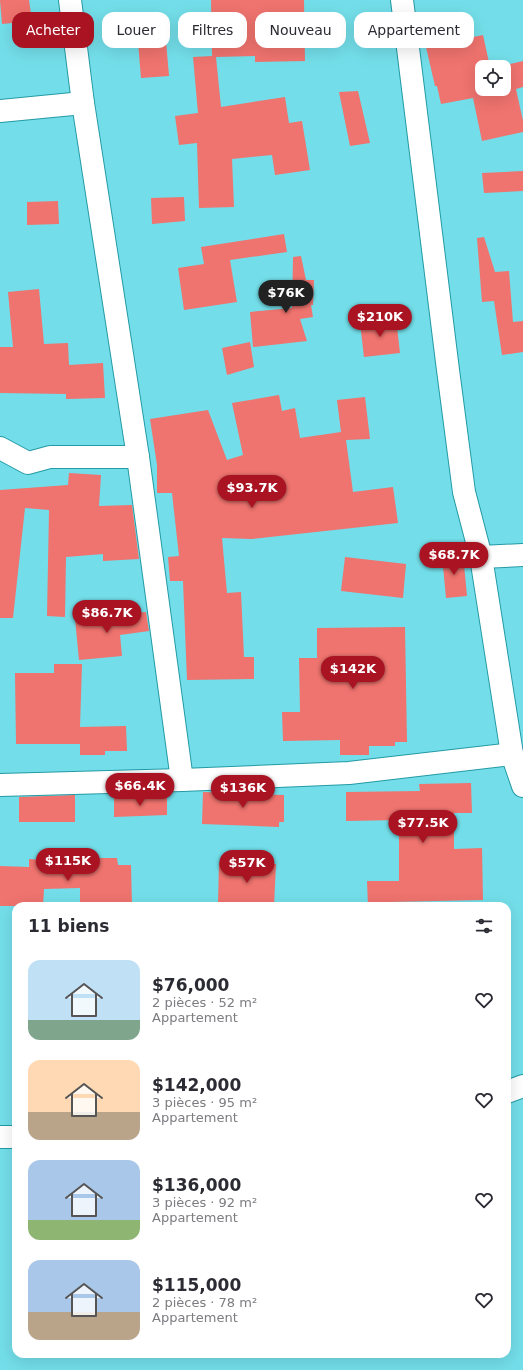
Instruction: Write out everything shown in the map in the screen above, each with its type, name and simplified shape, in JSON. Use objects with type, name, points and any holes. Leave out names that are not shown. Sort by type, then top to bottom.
[{"type":"street","points":[[70,0],[83,103],[138,457],[182,780]]},
{"type":"street","points":[[402,0],[463,484],[481,557],[512,754],[523,786]]},
{"type":"street","points":[[0,111],[83,103]]},
{"type":"street","points":[[0,448],[28,463],[50,457],[138,457]]},
{"type":"street","points":[[481,557],[523,555]]},
{"type":"street","points":[[0,785],[182,780],[349,773],[512,754]]},
{"type":"street","points":[[511,1090],[523,1086]]},
{"type":"street","points":[[0,1137],[12,1137]]},
{"type":"building","points":[[0,0],[29,0],[31,12],[12,12],[12,23],[2,24]]},
{"type":"building","points":[[211,0],[304,0],[304,12],[255,12],[255,48],[305,48],[305,61],[255,62],[255,56],[216,57],[221,107],[285,97],[289,123],[302,121],[310,170],[275,175],[272,155],[232,159],[234,207],[199,208],[197,143],[179,145],[175,116],[198,113],[193,57],[212,56],[212,48],[247,48],[247,12],[211,12]]},
{"type":"building","points":[[483,35],[488,60],[475,60],[475,96],[511,96],[511,64],[523,61],[523,87],[516,89],[523,121],[523,132],[482,141],[473,98],[441,104],[437,86],[435,86],[426,48],[474,48],[474,37]]},
{"type":"building","points":[[138,48],[167,48],[169,76],[141,78]]},
{"type":"building","points":[[358,91],[370,143],[350,146],[339,92]]},
{"type":"building","points":[[523,171],[523,191],[484,193],[482,173]]},
{"type":"building","points":[[184,197],[185,221],[152,224],[151,198]]},
{"type":"building","points":[[58,201],[59,224],[27,225],[27,202]]},
{"type":"building","points":[[284,234],[287,252],[230,260],[237,302],[184,310],[178,268],[204,264],[201,247]]},
{"type":"building","points":[[484,237],[495,272],[509,271],[513,322],[523,321],[523,352],[502,355],[494,301],[482,302],[477,238]]},
{"type":"building","points":[[301,256],[306,280],[314,280],[313,305],[311,305],[313,317],[300,319],[307,341],[253,347],[250,312],[292,308],[293,257]]},
{"type":"building","points":[[39,289],[44,344],[68,343],[69,365],[103,363],[105,398],[66,399],[66,394],[0,393],[0,347],[13,347],[8,292]]},
{"type":"building","points":[[396,318],[400,353],[364,357],[360,323]]},
{"type":"building","points":[[250,342],[254,367],[227,375],[222,348]]},
{"type":"building","points":[[279,395],[282,411],[295,408],[300,438],[341,432],[337,400],[365,397],[370,439],[346,440],[353,492],[393,487],[398,523],[252,539],[222,538],[227,593],[241,592],[244,657],[254,657],[254,679],[187,680],[183,581],[170,581],[168,557],[179,556],[172,493],[157,493],[157,465],[150,419],[208,410],[227,460],[243,455],[232,403]]},
{"type":"building","points":[[69,473],[101,475],[99,506],[132,505],[139,559],[103,561],[103,554],[66,557],[65,617],[47,616],[49,510],[25,508],[13,618],[0,618],[0,490],[68,485]]},
{"type":"building","points":[[463,554],[467,596],[446,598],[442,555]]},
{"type":"building","points":[[345,557],[406,564],[403,598],[341,591]]},
{"type":"building","points":[[146,612],[149,631],[120,635],[122,656],[79,660],[75,619]]},
{"type":"building","points":[[405,627],[407,742],[395,742],[395,746],[369,746],[369,755],[340,755],[340,740],[283,741],[282,712],[300,712],[299,658],[317,658],[317,628]]},
{"type":"building","points":[[54,664],[82,664],[80,727],[126,726],[127,751],[105,751],[105,755],[80,755],[80,744],[16,744],[15,673],[54,673]]},
{"type":"building","points":[[471,783],[472,813],[454,813],[454,849],[482,848],[483,900],[368,902],[367,881],[399,881],[399,820],[346,821],[346,792],[420,791],[419,784]]},
{"type":"building","points":[[203,792],[284,795],[284,822],[279,822],[279,827],[202,824]]},
{"type":"building","points":[[75,795],[75,822],[19,822],[19,797]]},
{"type":"building","points":[[114,797],[167,797],[167,815],[114,817]]},
{"type":"building","points":[[75,858],[117,858],[118,865],[131,865],[132,902],[80,902],[80,888],[44,889],[43,902],[12,902],[12,906],[0,906],[0,866],[29,867],[29,859],[75,862]]},
{"type":"building","points":[[219,862],[276,864],[274,902],[218,902]]}]
